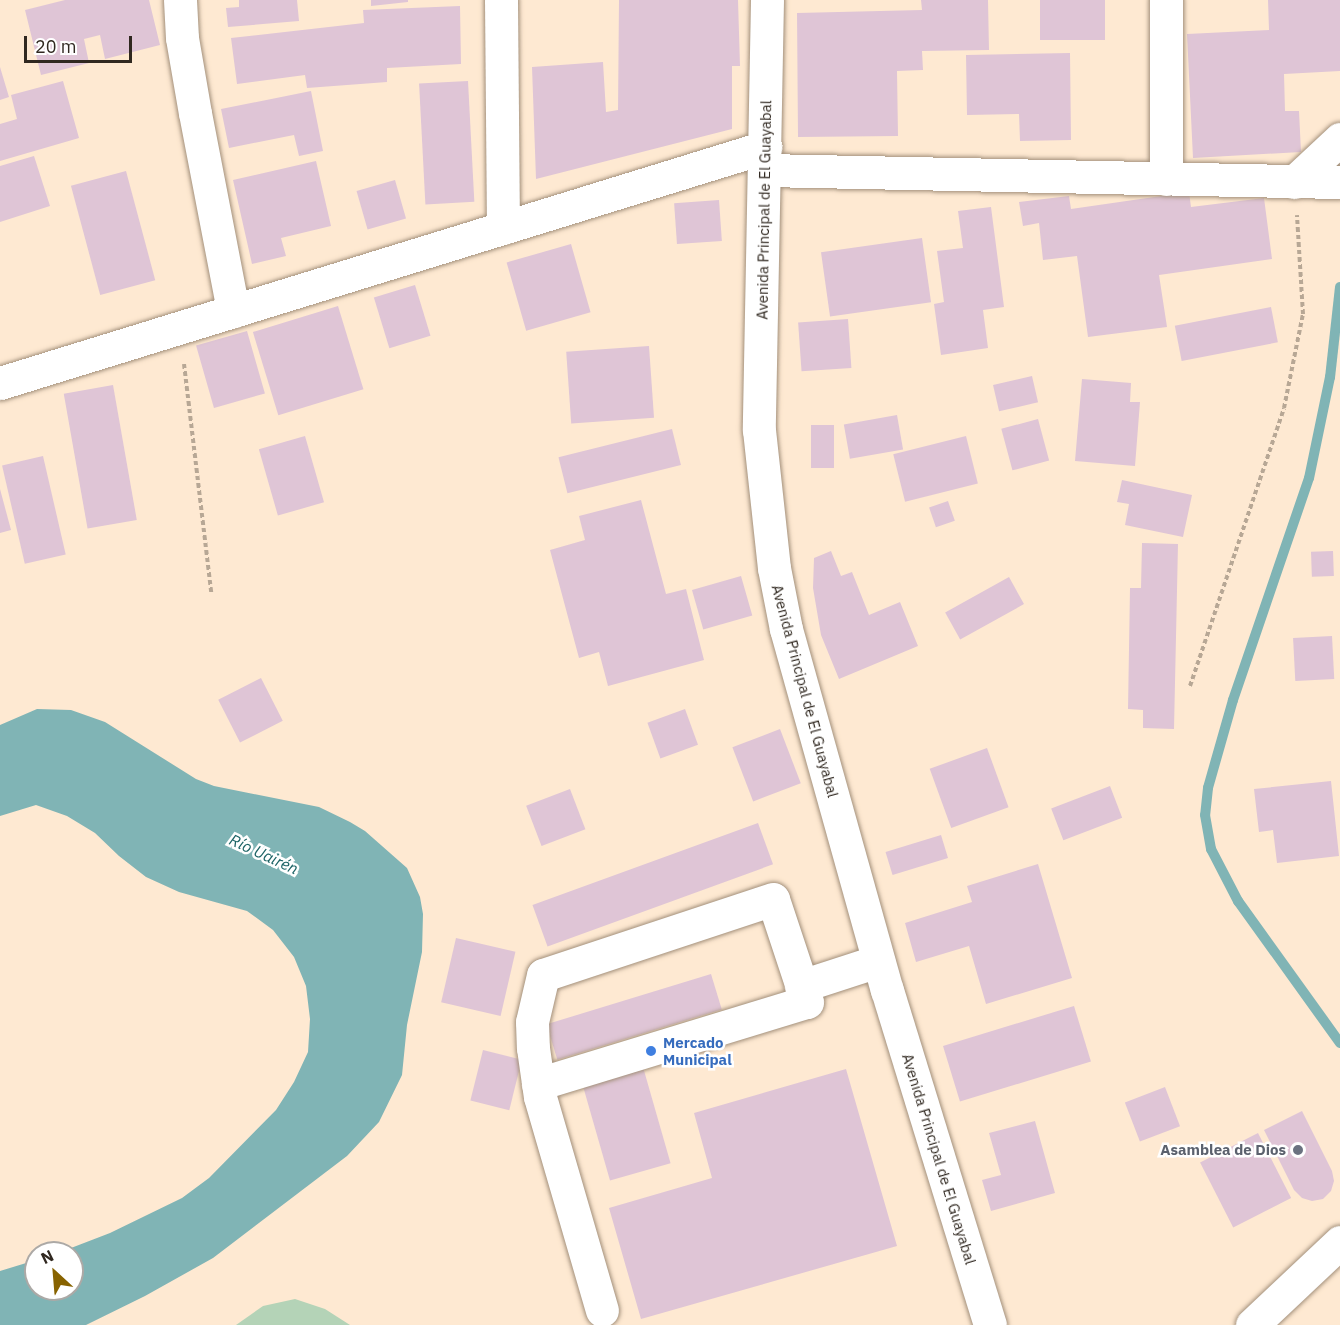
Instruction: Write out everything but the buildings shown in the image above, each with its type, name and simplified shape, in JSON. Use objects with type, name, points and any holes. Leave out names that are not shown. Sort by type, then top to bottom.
[{"type":"street","points":[[180,0],[182,38],[210,201],[233,311]]},
{"type":"street","points":[[501,0],[503,228]]},
{"type":"street","name":"Avenida Principal de El Guayabal","points":[[767,0],[759,429],[774,568],[786,629],[878,961],[990,1325]]},
{"type":"street","points":[[1166,0],[1166,179]]},
{"type":"street","points":[[1294,182],[1340,139]]},
{"type":"street","points":[[0,383],[503,228],[765,159],[1166,179],[1340,182]]},
{"type":"street","points":[[538,1084],[807,1002],[773,899],[543,975],[532,1022],[538,1084],[602,1310]]},
{"type":"street","points":[[801,986],[878,961]]},
{"type":"street","points":[[1252,1325],[1340,1242]]},
{"type":"path","points":[[1190,686],[1284,408],[1303,314],[1301,253],[1294,182]]},
{"type":"path","points":[[180,327],[211,592]]},
{"type":"green space","points":[[295,1299],[325,1309],[350,1325],[236,1325],[263,1306]]},
{"type":"water","name":"Río Uairén","points":[[37,709],[71,710],[105,722],[196,779],[214,786],[319,807],[365,831],[407,868],[420,897],[423,914],[422,952],[407,1025],[402,1075],[379,1122],[347,1156],[213,1258],[145,1296],[86,1325],[0,1325],[0,1271],[24,1264],[24,1301],[84,1301],[84,1243],[182,1198],[209,1178],[276,1110],[294,1082],[308,1052],[310,1019],[306,986],[294,957],[273,930],[247,911],[179,892],[146,877],[95,833],[67,816],[36,805],[0,816],[0,725]]},
{"type":"waterway","points":[[1340,287],[1330,377],[1309,478],[1233,700],[1208,788],[1205,815],[1211,849],[1238,901],[1340,1043]]},
{"type":"place","name":"Mercado Municipal","points":[[651,1051]]},
{"type":"place","name":"Asamblea de Dios","points":[[1298,1150]]}]
